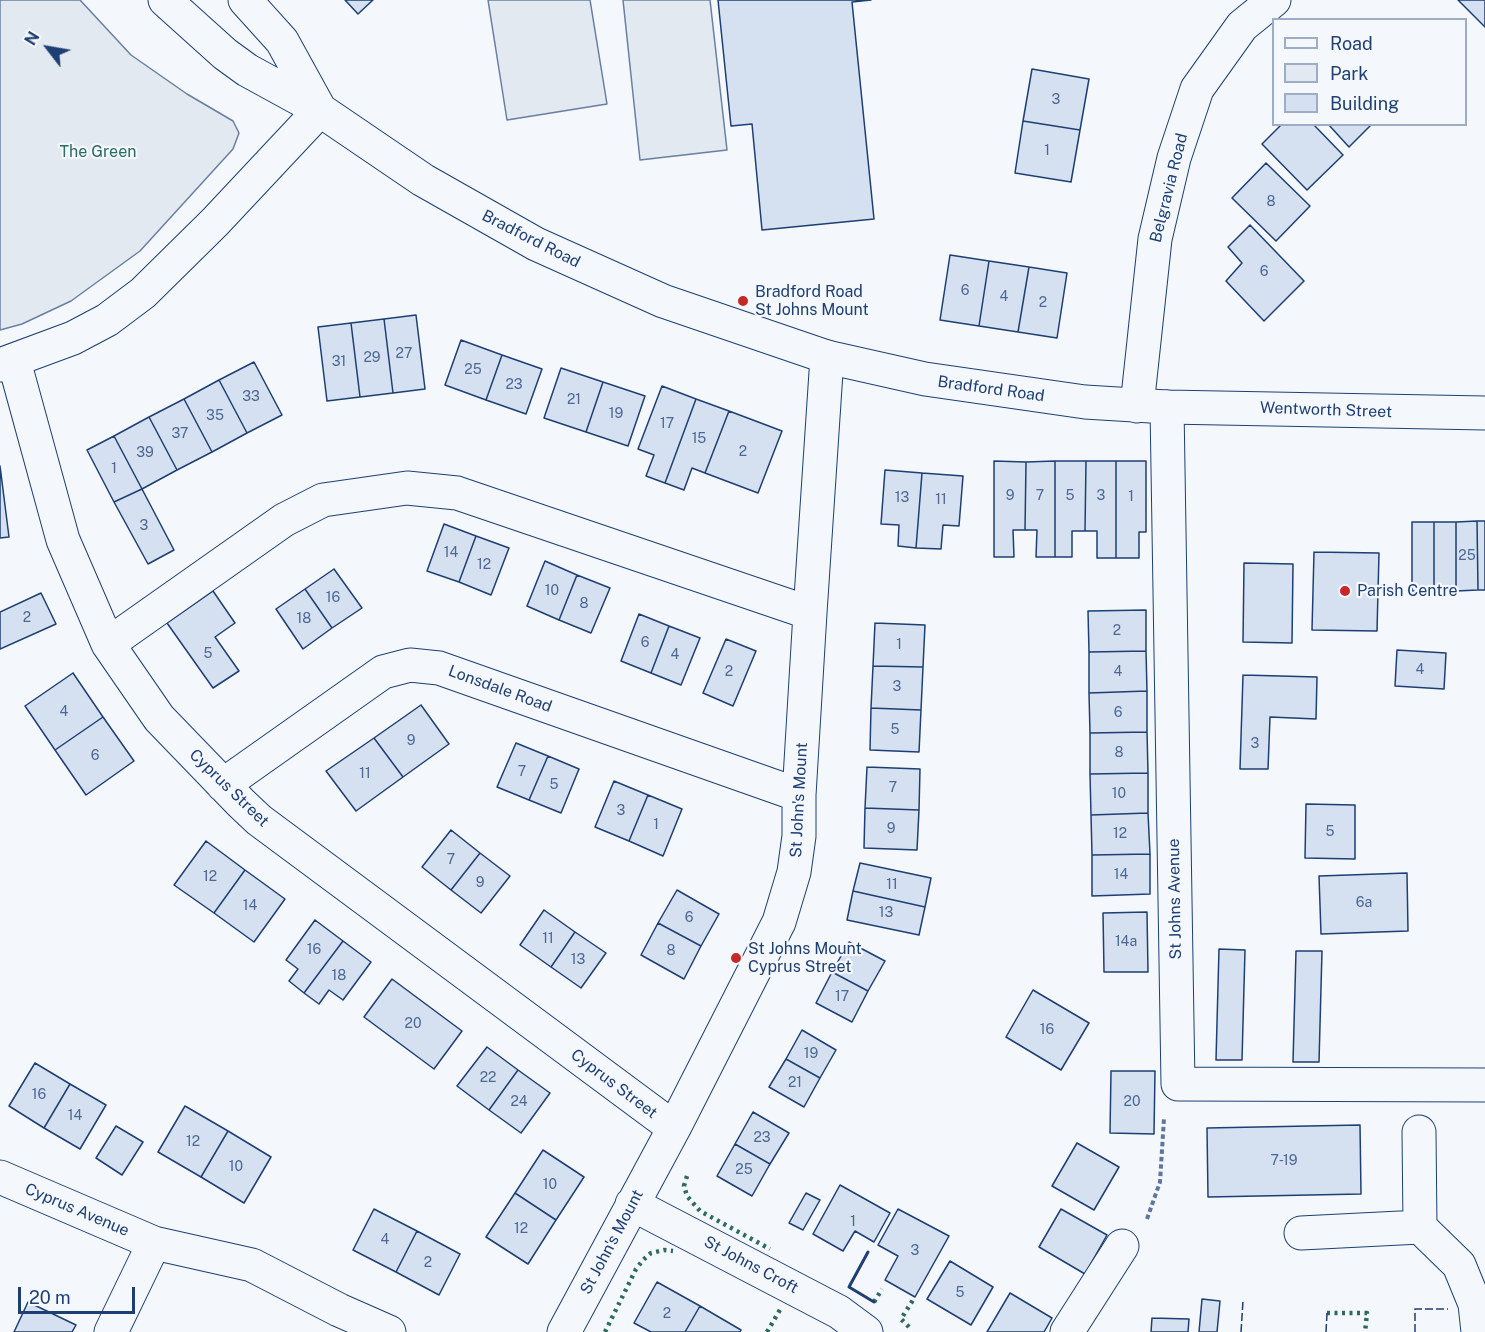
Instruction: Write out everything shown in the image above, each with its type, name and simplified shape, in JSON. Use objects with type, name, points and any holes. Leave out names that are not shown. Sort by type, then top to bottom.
[{"type":"street","name":"Bradford Road","points":[[165,0],[225,54],[247,70],[320,110],[423,180],[536,244],[663,301],[827,357],[925,379],[1085,402],[1152,406]]},
{"type":"street","points":[[7,363],[73,338],[107,320],[143,292],[215,222],[320,110],[282,41],[245,0]]},
{"type":"street","name":"Belgravia Road","points":[[1152,406],[1155,239],[1174,158],[1197,89],[1242,26],[1274,0]]},
{"type":"street","name":"St John's Mount","points":[[564,1332],[674,1128],[779,922],[794,872],[799,836],[799,795],[827,357]]},
{"type":"street","name":"Cyprus Street","points":[[7,363],[63,540],[108,644],[159,718],[259,820],[674,1128]]},
{"type":"street","name":"Wentworth Street","points":[[1152,406],[1485,413]]},
{"type":"street","name":"St Johns Avenue","points":[[1152,406],[1178,1084]]},
{"type":"street","points":[[108,644],[284,520],[323,500],[407,488],[457,493],[810,613]]},
{"type":"street","name":"Lonsdale Road","points":[[223,785],[383,672],[410,665],[439,668],[799,795]]},
{"type":"street","points":[[1178,1084],[1485,1085]]},
{"type":"street","points":[[1419,1132],[1420,1227],[1459,1265],[1477,1318]]},
{"type":"street","name":"Cyprus Avenue","points":[[0,1177],[154,1243],[252,1265],[339,1310],[390,1332]]},
{"type":"street","name":"St Johns Croft","points":[[633,1204],[839,1312],[866,1332]]},
{"type":"street","points":[[1301,1233],[1420,1227]]},
{"type":"street","points":[[111,1332],[154,1243]]},
{"type":"street","points":[[1067,1332],[1122,1246]]},
{"type":"path","points":[[1122,1246],[1139,1241],[1160,1182],[1166,1094],[1178,1084]]},
{"type":"green space","name":"The Green","points":[[0,0],[80,0],[131,55],[187,94],[233,121],[239,133],[233,149],[140,251],[71,301],[22,324],[0,330]]},
{"type":"green space","points":[[488,0],[590,0],[607,104],[507,120]]},
{"type":"green space","points":[[623,0],[710,0],[727,150],[640,160]]},
{"type":"building","points":[[345,0],[373,0],[358,14]]},
{"type":"building","points":[[718,0],[871,0],[852,2],[874,219],[762,230],[752,124],[731,126]]},
{"type":"building","points":[[1458,0],[1485,0],[1485,27]]},
{"type":"building","points":[[1032,69],[1089,79],[1080,130],[1023,121]]},
{"type":"building","points":[[1023,121],[1080,130],[1071,182],[1015,173]]},
{"type":"building","points":[[1280,126],[1315,126],[1343,155],[1307,190],[1262,144]]},
{"type":"building","points":[[1330,126],[1370,126],[1349,147]]},
{"type":"building","points":[[1266,163],[1310,206],[1276,241],[1232,198]]},
{"type":"building","points":[[1250,225],[1304,281],[1264,321],[1226,281],[1242,263],[1228,247]]},
{"type":"building","points":[[950,255],[989,261],[979,326],[940,320]]},
{"type":"building","points":[[989,261],[1029,267],[1018,332],[979,326]]},
{"type":"building","points":[[1029,267],[1067,273],[1057,338],[1018,332]]},
{"type":"building","points":[[416,315],[425,389],[393,393],[384,319]]},
{"type":"building","points":[[384,319],[393,393],[360,397],[351,323]]},
{"type":"building","points":[[351,323],[360,397],[327,401],[318,327]]},
{"type":"building","points":[[461,340],[502,355],[486,400],[445,385]]},
{"type":"building","points":[[502,355],[542,369],[526,414],[486,400]]},
{"type":"building","points":[[254,362],[282,415],[247,433],[219,380]]},
{"type":"building","points":[[561,368],[603,382],[586,432],[544,418]]},
{"type":"building","points":[[219,380],[247,433],[212,452],[184,399]]},
{"type":"building","points":[[603,382],[645,396],[628,446],[586,432]]},
{"type":"building","points":[[662,386],[696,399],[665,483],[646,476],[654,455],[638,449]]},
{"type":"building","points":[[184,399],[212,452],[177,470],[149,417]]},
{"type":"building","points":[[696,399],[729,411],[705,473],[692,468],[684,490],[665,483]]},
{"type":"building","points":[[729,411],[782,431],[758,493],[705,473]]},
{"type":"building","points":[[149,417],[177,470],[142,489],[114,436]]},
{"type":"building","points":[[114,436],[142,489],[114,502],[87,450]]},
{"type":"building","points":[[994,461],[1026,462],[1025,530],[1013,530],[1014,557],[994,557]]},
{"type":"building","points":[[1055,461],[1086,461],[1085,531],[1072,531],[1072,557],[1055,557]]},
{"type":"building","points":[[1055,461],[1055,557],[1036,557],[1037,530],[1025,530],[1026,462]]},
{"type":"building","points":[[1086,461],[1116,461],[1116,558],[1097,558],[1097,531],[1085,531]]},
{"type":"building","points":[[1116,461],[1146,461],[1146,532],[1139,532],[1139,558],[1116,558]]},
{"type":"building","points":[[0,466],[9,537],[0,538]]},
{"type":"building","points":[[885,470],[922,473],[916,548],[898,546],[899,525],[881,524]]},
{"type":"building","points":[[922,473],[963,476],[959,526],[943,525],[941,549],[916,548]]},
{"type":"building","points":[[142,489],[174,550],[148,564],[114,502]]},
{"type":"building","points":[[1477,521],[1485,521],[1485,590],[1478,590]]},
{"type":"building","points":[[1477,521],[1478,590],[1456,591],[1456,522]]},
{"type":"building","points":[[1412,522],[1434,522],[1434,591],[1412,591]]},
{"type":"building","points":[[1434,522],[1456,522],[1456,591],[1434,591]]},
{"type":"building","points":[[444,524],[476,536],[459,582],[427,571]]},
{"type":"building","points":[[476,536],[509,548],[491,595],[459,582]]},
{"type":"building","name":"Parish Centre","points":[[1314,552],[1379,553],[1377,631],[1312,630]]},
{"type":"building","points":[[545,561],[577,575],[559,620],[527,606]]},
{"type":"building","points":[[1244,563],[1293,564],[1292,643],[1243,642]]},
{"type":"building","points":[[334,569],[362,608],[332,628],[305,589]]},
{"type":"building","points":[[577,575],[610,588],[591,633],[559,620]]},
{"type":"building","points":[[305,589],[332,628],[303,649],[276,609]]},
{"type":"building","points":[[213,591],[235,623],[215,637],[239,671],[213,688],[167,623]]},
{"type":"building","points":[[41,593],[56,624],[0,649],[0,612]]},
{"type":"building","points":[[1146,610],[1146,651],[1089,652],[1088,611]]},
{"type":"building","points":[[639,614],[669,626],[651,673],[621,661]]},
{"type":"building","points":[[875,623],[925,625],[923,667],[873,666]]},
{"type":"building","points":[[669,626],[700,638],[681,685],[651,673]]},
{"type":"building","points":[[726,639],[756,651],[733,706],[703,693]]},
{"type":"building","points":[[1397,650],[1446,653],[1444,689],[1395,686]]},
{"type":"building","points":[[1146,651],[1147,691],[1089,693],[1089,652]]},
{"type":"building","points":[[873,666],[923,667],[921,710],[871,708]]},
{"type":"building","points":[[73,673],[103,717],[55,750],[25,706]]},
{"type":"building","points":[[1243,675],[1317,677],[1316,719],[1270,717],[1268,769],[1240,769]]},
{"type":"building","points":[[1147,691],[1147,732],[1090,733],[1089,693]]},
{"type":"building","points":[[421,705],[449,744],[403,777],[374,738]]},
{"type":"building","points":[[871,708],[921,710],[919,752],[870,750]]},
{"type":"building","points":[[103,717],[134,761],[86,795],[55,750]]},
{"type":"building","points":[[1147,732],[1148,773],[1090,774],[1090,733]]},
{"type":"building","points":[[374,738],[403,777],[356,811],[326,771]]},
{"type":"building","points":[[516,743],[548,756],[529,800],[497,787]]},
{"type":"building","points":[[548,756],[579,769],[561,813],[529,800]]},
{"type":"building","points":[[867,767],[920,769],[919,810],[865,808]]},
{"type":"building","points":[[1148,773],[1148,813],[1091,815],[1090,774]]},
{"type":"building","points":[[614,781],[648,795],[629,841],[595,827]]},
{"type":"building","points":[[648,795],[682,809],[663,856],[629,841]]},
{"type":"building","points":[[1306,804],[1355,805],[1355,859],[1305,858]]},
{"type":"building","points":[[865,808],[919,810],[917,850],[864,848]]},
{"type":"building","points":[[1148,813],[1150,854],[1092,855],[1091,815]]},
{"type":"building","points":[[451,830],[480,853],[451,890],[422,867]]},
{"type":"building","points":[[206,841],[245,870],[214,913],[174,885]]},
{"type":"building","points":[[480,853],[510,876],[481,913],[451,890]]},
{"type":"building","points":[[1150,854],[1150,894],[1092,896],[1092,855]]},
{"type":"building","points":[[860,863],[931,878],[925,907],[853,891]]},
{"type":"building","points":[[245,870],[285,899],[254,942],[214,913]]},
{"type":"building","points":[[1407,873],[1408,931],[1321,934],[1319,876]]},
{"type":"building","points":[[677,890],[719,914],[701,946],[658,923]]},
{"type":"building","points":[[853,891],[925,907],[919,935],[847,920]]},
{"type":"building","points":[[544,910],[575,932],[551,967],[520,945]]},
{"type":"building","points":[[1147,912],[1148,972],[1104,972],[1103,913]]},
{"type":"building","points":[[315,920],[343,941],[304,993],[289,981],[298,969],[286,960]]},
{"type":"building","points":[[658,923],[701,946],[684,979],[641,955]]},
{"type":"building","points":[[575,932],[606,953],[581,988],[551,967]]},
{"type":"building","points":[[343,941],[371,962],[343,1000],[329,990],[319,1004],[304,993]]},
{"type":"building","points":[[849,942],[885,961],[868,991],[832,972]]},
{"type":"building","points":[[1219,949],[1245,950],[1242,1060],[1216,1060]]},
{"type":"building","points":[[1296,951],[1322,951],[1319,1062],[1293,1062]]},
{"type":"building","points":[[832,972],[868,991],[852,1022],[816,1003]]},
{"type":"building","points":[[392,979],[462,1031],[434,1069],[364,1017]]},
{"type":"building","points":[[1033,990],[1089,1023],[1061,1070],[1006,1037]]},
{"type":"building","points":[[802,1030],[836,1050],[820,1078],[786,1059]]},
{"type":"building","points":[[487,1047],[518,1070],[489,1110],[457,1086]]},
{"type":"building","points":[[786,1059],[820,1078],[804,1107],[769,1087]]},
{"type":"building","points":[[35,1063],[70,1084],[44,1128],[9,1106]]},
{"type":"building","points":[[518,1070],[550,1093],[521,1133],[489,1110]]},
{"type":"building","points":[[1111,1071],[1155,1071],[1154,1134],[1110,1133]]},
{"type":"building","points":[[70,1084],[106,1105],[80,1149],[44,1128]]},
{"type":"building","points":[[185,1106],[228,1131],[201,1177],[158,1152]]},
{"type":"building","points":[[753,1112],[789,1133],[770,1164],[735,1144]]},
{"type":"building","points":[[1360,1125],[1361,1194],[1208,1197],[1207,1128]]},
{"type":"building","points":[[116,1126],[143,1142],[122,1175],[96,1158]]},
{"type":"building","points":[[228,1131],[271,1157],[244,1203],[201,1177]]},
{"type":"building","points":[[1077,1143],[1119,1167],[1094,1210],[1052,1186]]},
{"type":"building","points":[[735,1144],[770,1164],[752,1196],[717,1176]]},
{"type":"building","points":[[543,1150],[584,1177],[556,1220],[515,1193]]},
{"type":"building","points":[[840,1185],[890,1213],[874,1242],[855,1231],[843,1251],[813,1234]]},
{"type":"building","points":[[515,1193],[556,1220],[528,1264],[486,1237]]},
{"type":"building","points":[[806,1193],[820,1200],[803,1230],[789,1223]]},
{"type":"building","points":[[374,1209],[417,1231],[396,1272],[353,1250]]},
{"type":"building","points":[[898,1209],[949,1236],[915,1297],[885,1280],[898,1256],[878,1245]]},
{"type":"building","points":[[1061,1209],[1107,1235],[1085,1274],[1039,1247]]},
{"type":"building","points":[[417,1231],[460,1254],[439,1295],[396,1272]]},
{"type":"building","points":[[950,1261],[993,1287],[971,1325],[927,1299]]},
{"type":"building","points":[[657,1282],[700,1306],[685,1332],[651,1332],[634,1323]]},
{"type":"building","points":[[1010,1293],[1052,1318],[1044,1332],[987,1332]]},
{"type":"building","points":[[1202,1299],[1220,1301],[1217,1332],[1199,1332]]},
{"type":"building","points":[[28,1302],[76,1325],[72,1332],[14,1332]]},
{"type":"building","points":[[700,1306],[741,1330],[740,1332],[685,1332]]},
{"type":"building","points":[[1152,1318],[1189,1319],[1188,1332],[1151,1332]]},
{"type":"hedge","points":[[687,1176],[684,1186],[687,1196],[700,1211],[770,1249]]},
{"type":"hedge","points":[[605,1332],[636,1269],[643,1260],[651,1253],[664,1250],[673,1251]]},
{"type":"hedge","points":[[874,1302],[882,1289]]},
{"type":"hedge","points":[[909,1327],[901,1319],[913,1300]]},
{"type":"hedge","points":[[767,1332],[781,1308]]},
{"type":"hedge","points":[[1327,1313],[1367,1313],[1365,1332]]},
{"type":"fence","points":[[1241,1332],[1243,1301]]},
{"type":"fence","points":[[1415,1332],[1415,1309],[1448,1309]]},
{"type":"fence","points":[[1326,1332],[1327,1313]]},
{"type":"wall","points":[[868,1252],[849,1287],[874,1302]]},
{"type":"place","name":"Bradford Road St Johns Mount","points":[[743,301]]},
{"type":"place","name":"Parish Centre","points":[[1345,591]]},
{"type":"place","name":"St Johns Mount Cyprus Street","points":[[736,958]]}]
